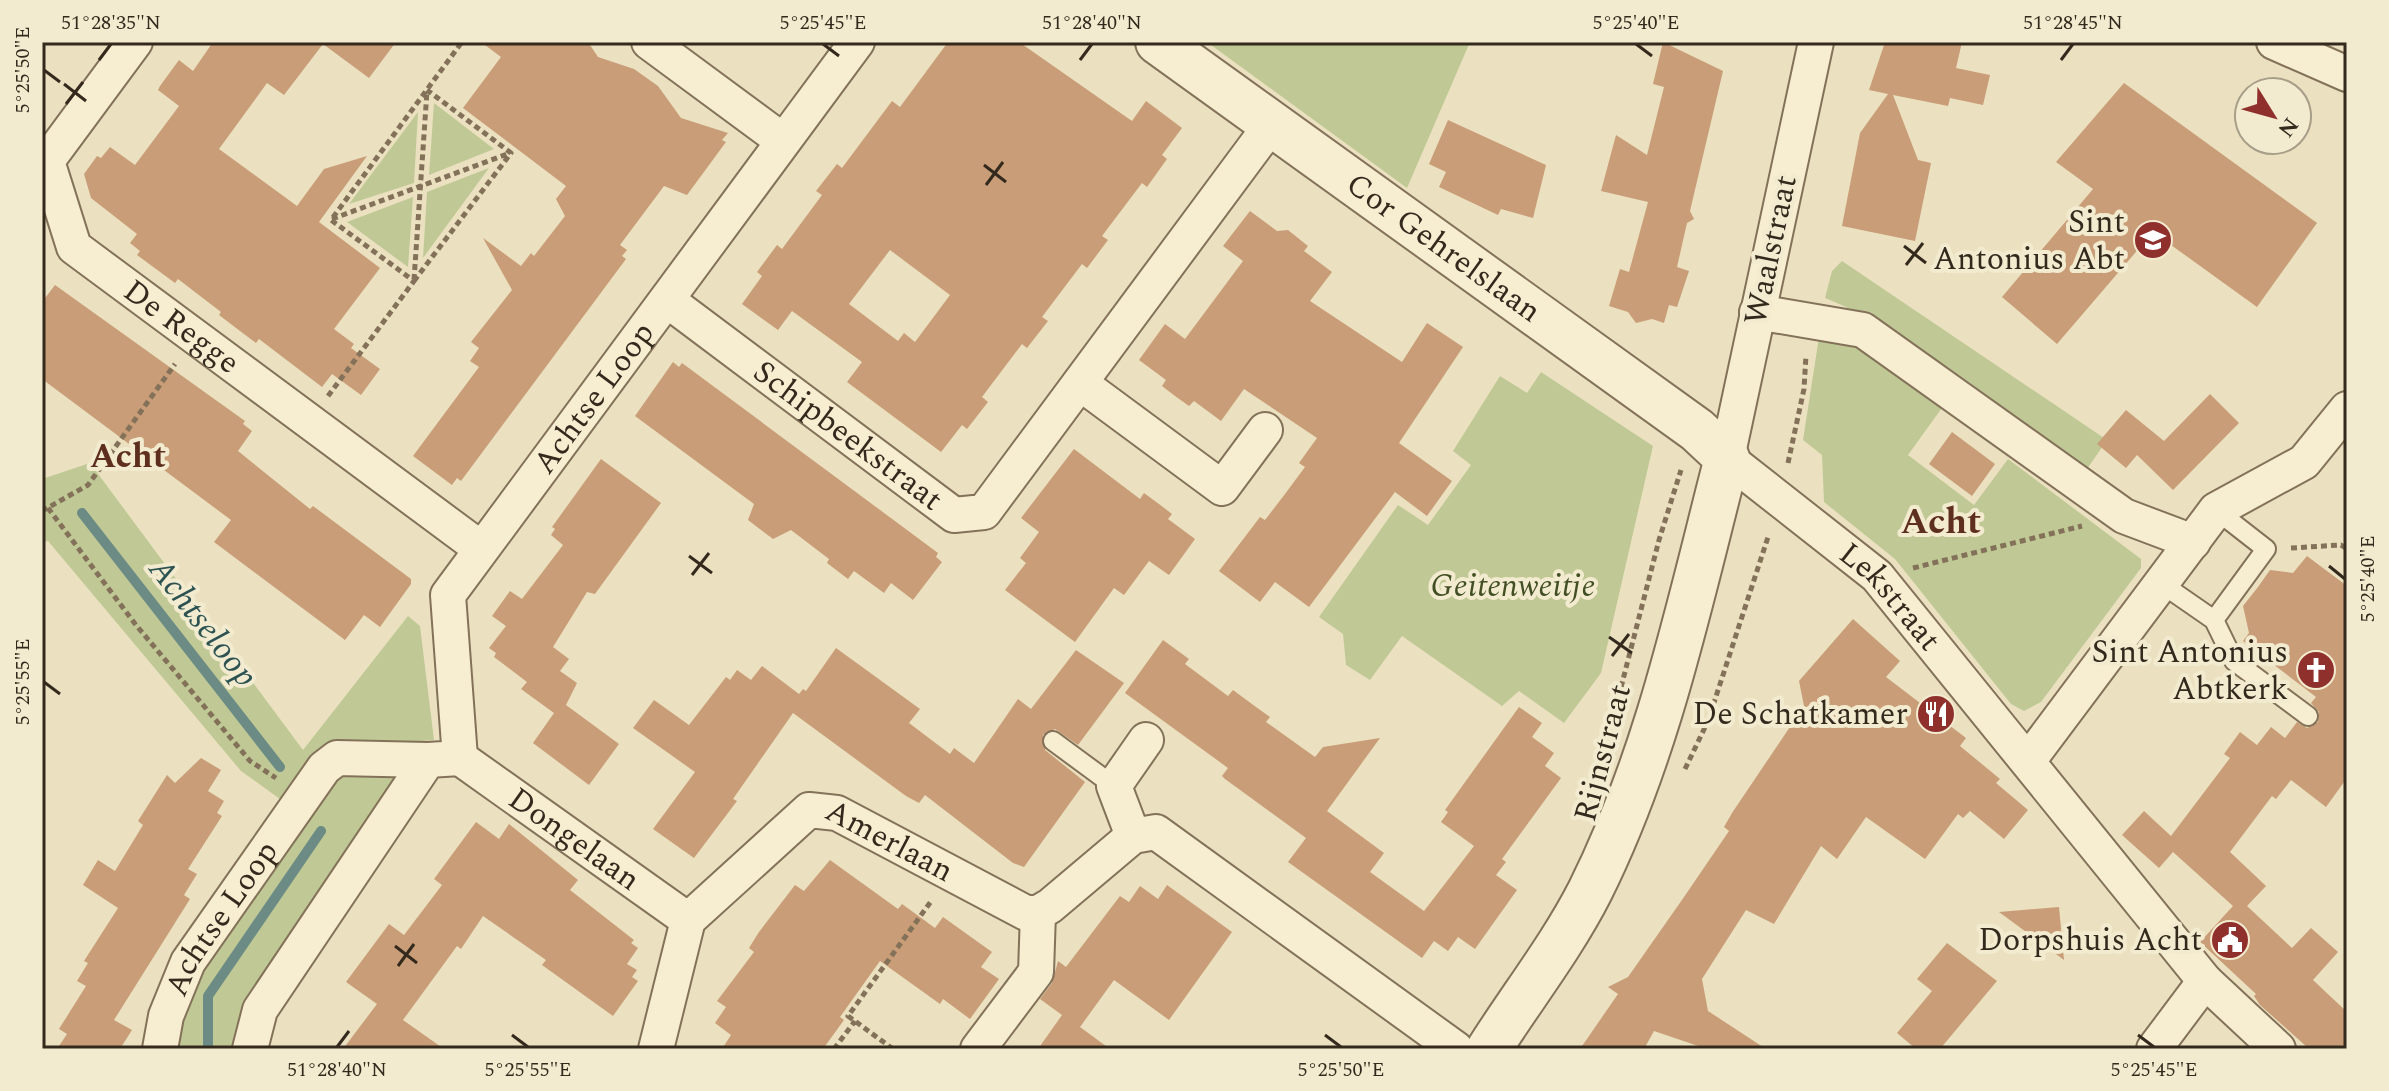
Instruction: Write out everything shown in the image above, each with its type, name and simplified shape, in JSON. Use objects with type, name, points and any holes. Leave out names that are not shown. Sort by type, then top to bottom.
[{"type":"street","name":"De Regge","points":[[135,42],[47,161],[74,247],[480,548]]},
{"type":"street","points":[[649,42],[783,141]]},
{"type":"street","name":"Achtse Loop","points":[[160,1049],[166,1016],[188,962],[324,768],[337,758],[444,759],[448,595],[857,42]]},
{"type":"street","name":"Cor Gehrelslaan","points":[[1158,42],[1712,444]]},
{"type":"street","name":"Waalstraat","points":[[1712,444],[1757,312],[1816,42]]},
{"type":"street","points":[[2274,42],[2337,60]]},
{"type":"street","name":"Schipbeekstraat","points":[[667,300],[954,515],[984,512],[1271,125]]},
{"type":"street","points":[[1757,312],[1863,330],[2124,516],[2193,542]]},
{"type":"street","points":[[1080,383],[1222,488],[1265,430]]},
{"type":"street","points":[[2028,761],[2216,510],[2304,462],[2347,409]]},
{"type":"street","name":"Lekstraat","points":[[1712,444],[1877,576],[2205,981],[2278,1049]]},
{"type":"street","name":"Rijnstraat","points":[[1489,1049],[1589,893],[1634,794],[1672,671],[1712,444]]},
{"type":"street","points":[[1133,836],[1114,786],[1146,740]]},
{"type":"street","points":[[250,1049],[260,1010],[444,759]]},
{"type":"street","name":"Dongelaan","points":[[444,759],[688,920]]},
{"type":"street","name":"Amerlaan","points":[[688,920],[786,827],[809,810],[837,813],[1026,913],[1038,913]]},
{"type":"street","points":[[978,1049],[1036,972],[1038,913],[1133,836],[1156,832],[1456,1049]]},
{"type":"street","points":[[656,1049],[688,920]]},
{"type":"street","points":[[2154,1049],[2205,981]]},
{"type":"lane","points":[[2214,620],[2266,549],[2216,510]]},
{"type":"lane","points":[[2162,584],[2214,620],[2234,661],[2308,716]]},
{"type":"lane","points":[[1053,741],[1114,786]]},
{"type":"path","points":[[331,220],[462,42]]},
{"type":"path","points":[[427,90],[511,153]]},
{"type":"path","points":[[414,281],[427,90]]},
{"type":"path","points":[[331,220],[511,153]]},
{"type":"path","points":[[309,423],[511,153]]},
{"type":"path","points":[[331,220],[414,281]]},
{"type":"path","name":"Waalstraat","points":[[1780,500],[1807,369],[1805,322]]},
{"type":"path","points":[[194,337],[88,485],[45,509],[136,625],[250,761],[304,795]]},
{"type":"path","name":"Rijnstraat","points":[[1608,739],[1662,528],[1712,444]]},
{"type":"path","points":[[1877,576],[2124,516]]},
{"type":"path","points":[[2266,549],[2341,545],[2347,549]]},
{"type":"path","points":[[893,1049],[848,1016],[952,873]]},
{"type":"path","points":[[834,1049],[855,1021]]},
{"type":"green space","points":[[1207,42],[1470,42],[1407,188]]},
{"type":"green space","points":[[434,103],[494,149],[429,175]]},
{"type":"green space","points":[[418,112],[414,183],[349,204]]},
{"type":"green space","points":[[489,168],[423,258],[427,192]]},
{"type":"green space","points":[[413,197],[408,267],[347,222]]},
{"type":"green space","points":[[1842,261],[2107,440],[2087,469],[1926,353],[1859,313],[1825,298],[1832,271]]},
{"type":"green space","points":[[1819,337],[1854,341],[1944,405],[1908,455],[1974,505],[2008,459],[2141,559],[2141,568],[2041,702],[2024,711],[2011,704],[1895,559],[1824,502],[1822,455],[1803,440]]},
{"type":"green space","name":"Geitenweitje","points":[[1541,372],[1653,446],[1601,673],[1564,723],[1519,691],[1502,706],[1402,636],[1370,680],[1346,665],[1343,634],[1319,617],[1398,505],[1428,525],[1471,465],[1453,451],[1500,376],[1527,393]]},
{"type":"green space","points":[[90,463],[303,750],[408,616],[420,626],[434,740],[331,748],[284,802],[241,771],[48,541],[42,542],[42,479]]},
{"type":"green space","points":[[401,770],[235,1049],[173,1049],[200,964],[331,772]]},
{"type":"building","points":[[213,42],[396,42],[369,78],[323,44],[284,95],[267,83],[219,149],[297,206],[324,169],[367,156],[319,222],[380,268],[334,329],[354,344],[351,348],[380,369],[361,395],[332,374],[322,387],[259,339],[256,343],[178,279],[175,283],[137,255],[140,251],[130,243],[137,234],[91,198],[84,174],[97,156],[101,158],[110,147],[135,165],[179,106],[158,90],[160,86],[179,60],[193,71]]},
{"type":"building","points":[[481,42],[588,42],[598,57],[634,69],[658,86],[681,118],[728,133],[722,140],[726,142],[687,195],[664,186],[620,245],[627,250],[622,256],[626,259],[461,481],[457,478],[452,485],[413,456],[479,367],[470,361],[479,348],[471,342],[512,290],[483,238],[521,266],[531,253],[534,256],[565,216],[556,199],[566,186],[463,108],[501,57]]},
{"type":"building","points":[[948,42],[1019,42],[1132,121],[1146,101],[1182,128],[1162,155],[1167,159],[1147,187],[1142,183],[1102,236],[1108,240],[1087,268],[1082,264],[1042,317],[1048,321],[1027,348],[1022,344],[982,397],[988,402],[967,429],[962,425],[941,452],[847,382],[862,362],[792,311],[778,330],[742,304],[762,276],[757,272],[777,245],[782,249],[822,195],[816,191],[837,164],[842,168],[892,101],[900,107]],"holes":[[[890,250],[950,295],[915,342],[904,333],[898,341],[849,304]]]},
{"type":"building","points":[[1663,42],[1723,71],[1690,211],[1694,219],[1687,223],[1677,267],[1689,271],[1677,307],[1669,305],[1664,323],[1652,319],[1636,323],[1628,312],[1609,306],[1620,269],[1629,272],[1648,202],[1601,191],[1616,135],[1647,155],[1664,87],[1653,84]]},
{"type":"building","points":[[1885,42],[1962,42],[1956,68],[1990,75],[1983,105],[1950,98],[1948,106],[1893,95],[1918,160],[1931,163],[1915,241],[1842,226],[1860,133],[1888,94],[1869,90]]},
{"type":"building","points":[[2124,83],[2317,223],[2257,307],[2153,232],[2057,344],[2002,297],[2093,189],[2056,162]]},
{"type":"building","points":[[1448,120],[1546,165],[1533,218],[1501,209],[1498,215],[1439,187],[1446,172],[1429,164]]},
{"type":"building","points":[[1250,211],[1277,231],[1288,230],[1308,246],[1304,251],[1332,272],[1310,301],[1402,362],[1427,323],[1463,347],[1399,443],[1452,481],[1427,516],[1395,492],[1309,607],[1275,582],[1260,602],[1219,571],[1260,517],[1265,520],[1305,467],[1299,463],[1317,438],[1244,389],[1221,421],[1194,401],[1189,406],[1175,396],[1162,386],[1166,380],[1139,360],[1165,324],[1185,339],[1243,261],[1223,246]]},
{"type":"building","points":[[55,285],[245,421],[243,424],[252,431],[238,451],[310,509],[313,506],[411,579],[411,584],[380,627],[364,615],[345,640],[214,542],[231,520],[42,379],[42,302]]},
{"type":"building","points":[[673,362],[679,367],[682,363],[938,553],[936,557],[942,562],[913,600],[891,583],[884,593],[854,571],[848,579],[827,563],[829,559],[791,530],[773,539],[748,520],[754,504],[635,416]]},
{"type":"building","points":[[2210,394],[2239,423],[2173,490],[2137,455],[2126,468],[2097,444],[2126,410],[2164,441]]},
{"type":"building","points":[[1952,432],[1995,464],[1972,496],[1929,464]]},
{"type":"building","points":[[1074,449],[1140,499],[1144,493],[1159,504],[1172,514],[1168,519],[1195,539],[1169,575],[1149,561],[1124,595],[1114,588],[1075,642],[1005,590],[1026,563],[1020,558],[1039,532],[1021,518]]},
{"type":"building","points":[[601,459],[661,503],[595,594],[587,592],[553,647],[569,659],[560,671],[577,683],[566,705],[619,744],[589,785],[533,743],[554,713],[521,689],[527,682],[494,657],[496,653],[489,648],[506,626],[492,616],[510,591],[522,599],[563,545],[551,535],[555,529],[552,527]]},
{"type":"building","points":[[2307,556],[2347,586],[2347,778],[2326,807],[2291,780],[2276,799],[2272,796],[2230,852],[2266,886],[2247,906],[2292,948],[2311,928],[2338,952],[2313,980],[2347,1012],[2347,1049],[2307,1047],[2260,1005],[2254,996],[2256,994],[2200,942],[2233,906],[2173,852],[2159,868],[2122,835],[2144,811],[2171,836],[2230,758],[2224,754],[2240,732],[2257,745],[2271,727],[2285,738],[2297,722],[2307,728],[2318,722],[2319,712],[2311,703],[2316,697],[2243,641],[2249,633],[2243,606],[2270,570],[2293,573]]},
{"type":"building","points":[[1853,619],[1900,661],[1886,677],[1966,738],[1960,746],[2000,779],[1996,783],[2028,810],[2004,839],[1970,811],[1963,818],[1958,814],[1925,859],[1866,817],[1837,859],[1821,846],[1774,924],[1746,910],[1702,979],[1708,1011],[1766,1049],[1707,1049],[1654,1031],[1644,1049],[1580,1049],[1618,994],[1608,987],[1628,977],[1684,897],[1729,831],[1724,827],[1732,813],[1804,706],[1799,681]]},
{"type":"building","points":[[1163,640],[1189,659],[1185,664],[1228,696],[1233,690],[1270,717],[1266,722],[1315,757],[1323,747],[1380,738],[1327,811],[1384,853],[1370,872],[1424,911],[1474,846],[1441,822],[1448,812],[1445,810],[1519,707],[1542,723],[1532,737],[1554,753],[1545,766],[1561,778],[1502,859],[1506,862],[1496,875],[1517,890],[1475,949],[1458,937],[1448,951],[1434,941],[1422,958],[1288,862],[1306,838],[1225,779],[1222,776],[1228,768],[1125,693]]},
{"type":"building","points":[[836,648],[920,709],[909,723],[950,754],[954,748],[974,763],[1018,699],[1031,709],[1076,650],[1124,683],[1078,745],[1055,729],[1043,735],[1045,750],[1085,782],[1024,867],[1013,863],[925,795],[919,803],[906,796],[793,713],[733,799],[737,801],[694,858],[653,829],[695,772],[633,728],[654,700],[689,725],[726,677],[730,680],[737,670],[751,680],[762,666],[799,694],[803,689],[806,691]]},
{"type":"building","points":[[201,758],[221,770],[208,791],[224,801],[217,813],[222,816],[188,869],[197,874],[184,895],[190,899],[114,1020],[132,1030],[120,1049],[57,1049],[67,1034],[59,1029],[86,986],[77,981],[88,963],[84,961],[118,908],[83,885],[98,860],[115,871],[143,825],[138,821],[167,775],[175,783]]},
{"type":"building","points":[[476,822],[499,839],[509,824],[578,880],[570,890],[634,940],[631,943],[638,948],[627,964],[637,970],[632,977],[638,981],[613,1016],[542,965],[546,960],[483,916],[461,949],[457,946],[403,1020],[444,1049],[343,1049],[377,1004],[346,982],[389,924],[404,935],[442,885],[434,879]]},
{"type":"building","points":[[830,860],[898,909],[902,904],[935,928],[943,917],[992,952],[981,967],[999,979],[970,1019],[943,999],[940,1004],[880,961],[840,1017],[844,1020],[823,1049],[722,1049],[731,1035],[715,1023],[726,1007],[717,1001],[754,952],[749,948],[759,932],[795,885],[804,891]]},
{"type":"building","points":[[1167,885],[1232,932],[1169,1020],[1114,980],[1080,1027],[1110,1049],[1038,1049],[1062,1015],[1040,999],[1052,983],[1058,961],[1066,967],[1120,896],[1129,902],[1140,886],[1158,899]]},
{"type":"building","points":[[2059,907],[2064,960],[1999,912]]},
{"type":"building","points":[[1947,943],[1997,981],[1940,1049],[1916,1049],[1897,1033],[1932,991],[1917,979]]},
{"type":"waterway","name":"Achtseloop","points":[[82,513],[280,767]]},
{"type":"waterway","name":"Achtseloop","points":[[208,1049],[208,996],[321,831]]},
{"type":"place","name":"Sint Antonius Abt","points":[[2153,240]]},
{"type":"place","name":"Sint Antonius Abtkerk","points":[[2316,670]]},
{"type":"place","name":"De Schatkamer","points":[[1936,714]]},
{"type":"place","name":"Dorpshuis Acht","points":[[2230,940]]},
{"type":"district","name":"Acht","points":[[128,457]]},
{"type":"district","name":"Acht","points":[[1941,522]]}]
